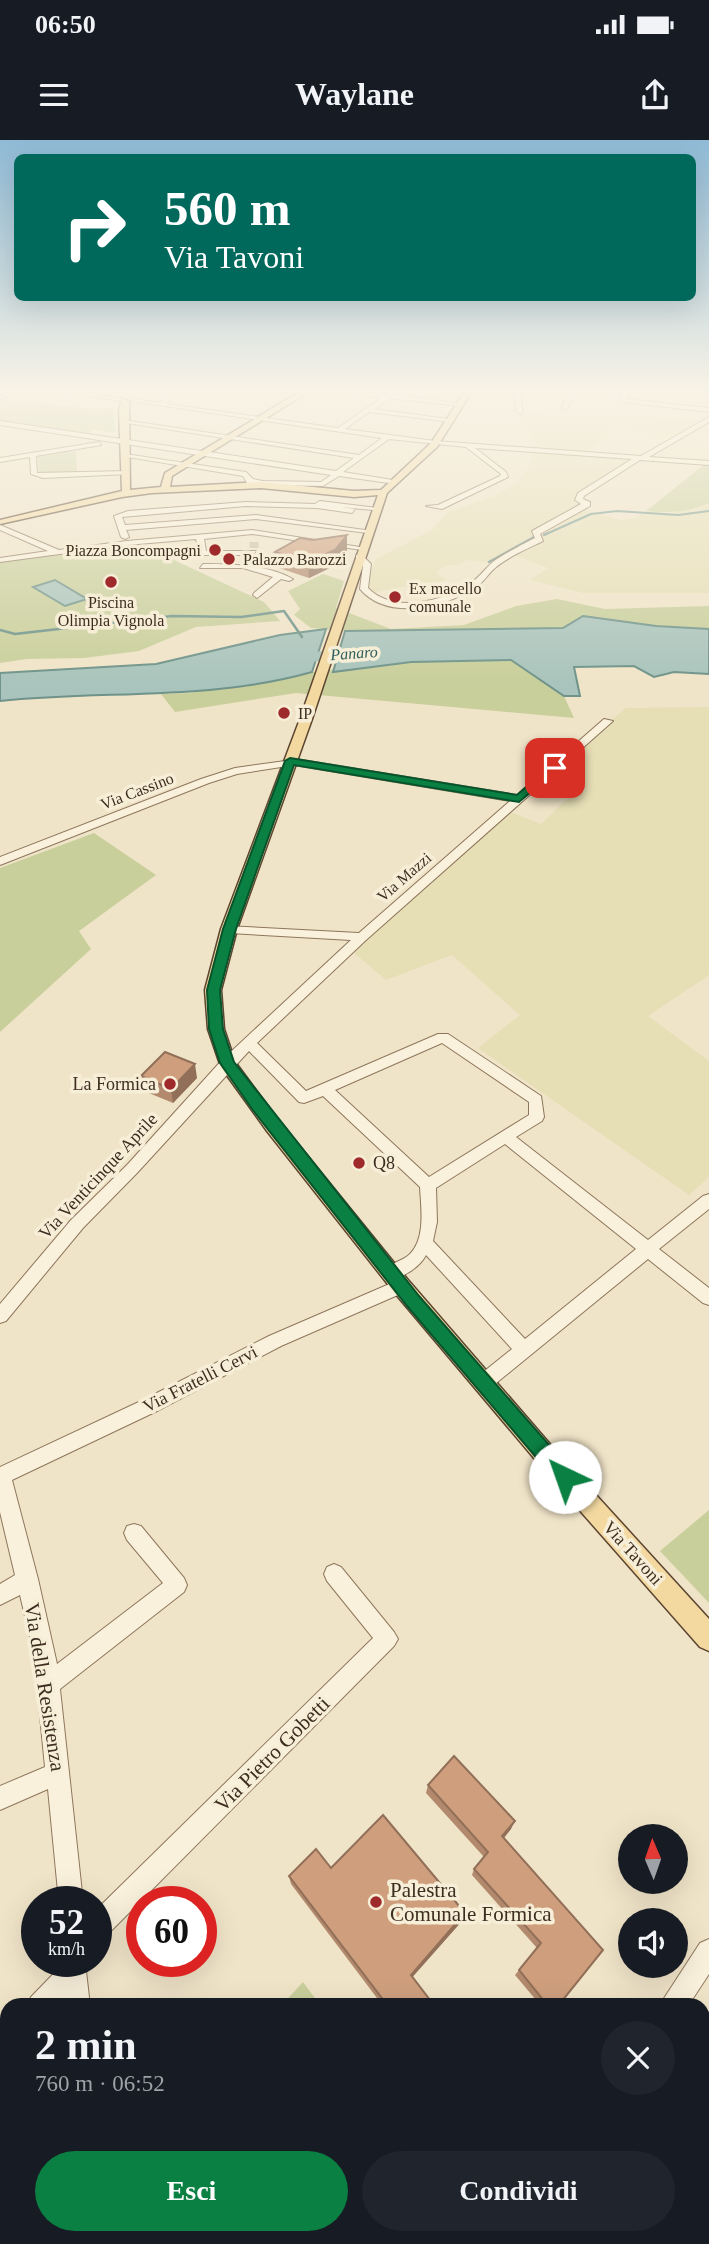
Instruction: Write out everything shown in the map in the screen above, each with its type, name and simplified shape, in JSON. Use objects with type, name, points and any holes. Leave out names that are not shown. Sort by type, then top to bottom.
[{"type":"main road","points":[[126,486],[126,493]]},
{"type":"main road","points":[[0,523],[126,493],[220,486]]},
{"type":"main road","points":[[281,486],[354,494],[383,492]]},
{"type":"main road","points":[[361,553],[374,510],[389,486]]},
{"type":"main road","points":[[354,494],[371,500],[374,510]]},
{"type":"main road","name":"Via Tavoni","points":[[361,553],[290,762],[229,929],[214,990],[216,1029],[227,1063],[272,1126],[396,1280],[709,1637]]},
{"type":"street","points":[[251,532],[262,486]]},
{"type":"street","points":[[326,486],[333,492]]},
{"type":"street","points":[[435,506],[482,486]]},
{"type":"street","points":[[0,560],[32,558],[127,543],[251,532],[313,540],[361,553],[367,565],[364,589],[369,596],[385,604],[406,605],[444,598],[475,584],[500,561],[587,504],[579,500],[581,495],[595,486]]},
{"type":"street","points":[[317,506],[320,503],[374,510]]},
{"type":"street","points":[[127,543],[118,516],[169,509],[258,504],[317,506],[352,511],[313,540]]},
{"type":"street","points":[[122,528],[256,517],[368,531]]},
{"type":"street","points":[[0,523],[57,552]]},
{"type":"street","points":[[199,536],[203,553],[253,550],[252,570]]},
{"type":"street","points":[[203,566],[243,566],[285,577],[257,595]]},
{"type":"street","name":"Via Mazzi","points":[[227,1063],[362,937],[608,721]]},
{"type":"street","points":[[290,762],[519,799]]},
{"type":"street","name":"Via Cassino","points":[[0,861],[205,781],[235,771],[290,762]]},
{"type":"street","points":[[229,929],[362,937]]},
{"type":"street","points":[[249,1043],[304,1098],[443,1037],[536,1100],[537,1117],[428,1185]]},
{"type":"street","name":"Via Venticinque Aprile","points":[[0,1316],[77,1224],[132,1169],[227,1063]]},
{"type":"street","points":[[325,1089],[428,1185],[429,1222],[425,1243],[524,1350]]},
{"type":"street","points":[[505,1136],[709,1298]]},
{"type":"street","points":[[484,1383],[709,1200]]},
{"type":"street","name":"Via Fratelli Cervi","points":[[1,1476],[149,1406],[396,1280],[416,1259],[425,1243]]},
{"type":"street","name":"Via della Resistenza","points":[[1,1476],[45,1654],[70,1886]]},
{"type":"street","points":[[48,1684],[177,1585],[134,1534]]},
{"type":"street","name":"Via Pietro Gobetti","points":[[112,1912],[387,1639],[334,1574]]},
{"type":"street","points":[[0,1595],[28,1580]]},
{"type":"street","points":[[0,1798],[59,1773]]},
{"type":"street","points":[[677,1998],[709,1952]]},
{"type":"street","points":[[47,1998],[65,1977]]},
{"type":"street","points":[[74,1977],[76,1998]]},
{"type":"shaded area","points":[[511,486],[600,486],[578,500],[581,506],[620,520],[635,518],[646,511],[667,513],[696,510],[709,503],[709,593],[583,593],[530,580],[548,568],[511,554],[490,563],[467,560],[457,565],[446,565],[436,573],[447,580],[373,592],[367,582],[376,559],[432,530],[448,512],[494,496]]},
{"type":"shaded area","points":[[709,707],[709,975],[648,1016],[709,1061],[709,1177],[689,1195],[478,1048],[520,1015],[452,955],[386,980],[353,952],[510,812],[541,824],[571,795],[536,784],[626,708]]},
{"type":"green space","points":[[677,486],[709,486],[709,503],[694,509],[678,512],[646,511]]},
{"type":"green space","points":[[124,546],[146,547],[264,602],[280,621],[196,627],[139,651],[84,658],[27,659],[0,663],[0,562]]},
{"type":"green space","points":[[323,574],[344,581],[336,608],[391,629],[464,625],[516,606],[557,599],[605,609],[709,606],[709,629],[656,626],[583,616],[563,628],[345,631],[311,628],[294,615],[300,609],[288,591]]},
{"type":"green space","points":[[511,660],[564,696],[574,718],[296,693],[175,712],[161,694],[189,693],[312,672],[411,662]]},
{"type":"green space","points":[[94,833],[156,875],[79,931],[91,949],[0,1032],[0,868]]},
{"type":"green space","points":[[709,1510],[709,1603],[660,1551]]},
{"type":"green space","points":[[303,1982],[315,1998],[288,1998]]},
{"type":"water","points":[[55,580],[87,599],[65,606],[33,587]]},
{"type":"water","points":[[583,616],[656,626],[709,629],[709,674],[674,672],[654,677],[634,666],[574,667],[580,696],[564,696],[511,660],[411,662],[333,672],[345,631],[563,628]]},
{"type":"water","points":[[326,629],[312,672],[273,681],[196,691],[0,701],[0,673],[156,664],[280,635]]},
{"type":"building","points":[[347,535],[335,550],[308,562],[275,552],[300,538],[313,540]]},
{"type":"building","points":[[165,1052],[195,1064],[171,1089],[141,1076]]},
{"type":"building","points":[[454,1756],[515,1821],[502,1836],[603,1950],[564,1998],[542,1998],[519,1970],[541,1943],[474,1869],[488,1852],[428,1785]]},
{"type":"building","name":"Palestra Comunale Formica","points":[[383,1815],[465,1913],[411,1975],[428,1998],[382,1998],[289,1876],[316,1849],[331,1868]]},
{"type":"waterway","points":[[548,533],[544,535],[591,514],[617,511],[678,515],[709,511]]},
{"type":"waterway","points":[[489,562],[534,537]]},
{"type":"waterway","points":[[0,630],[15,634],[172,616],[241,617],[284,611],[302,637]]},
{"type":"waterway","name":"Panaro","points":[[282,660],[377,651]]},
{"type":"tunnel","points":[[254,542],[254,548]]},
{"type":"place","name":"Piazza Boncompagni","points":[[215,550]]},
{"type":"place","name":"Palazzo Barozzi","points":[[229,559]]},
{"type":"place","name":"Piscina Olimpia Vignola","points":[[111,582]]},
{"type":"place","name":"Ex macello comunale","points":[[395,597]]},
{"type":"place","name":"IP","points":[[284,713]]},
{"type":"place","name":"La Formica","points":[[170,1084]]},
{"type":"place","name":"Q8","points":[[359,1163]]},
{"type":"place","name":"Palestra Comunale Formica","points":[[376,1902]]},
{"type":"route","points":[[555,768],[519,799],[290,761],[229,929],[214,990],[216,1029],[227,1063],[272,1126],[437,1330],[565,1477]]}]
